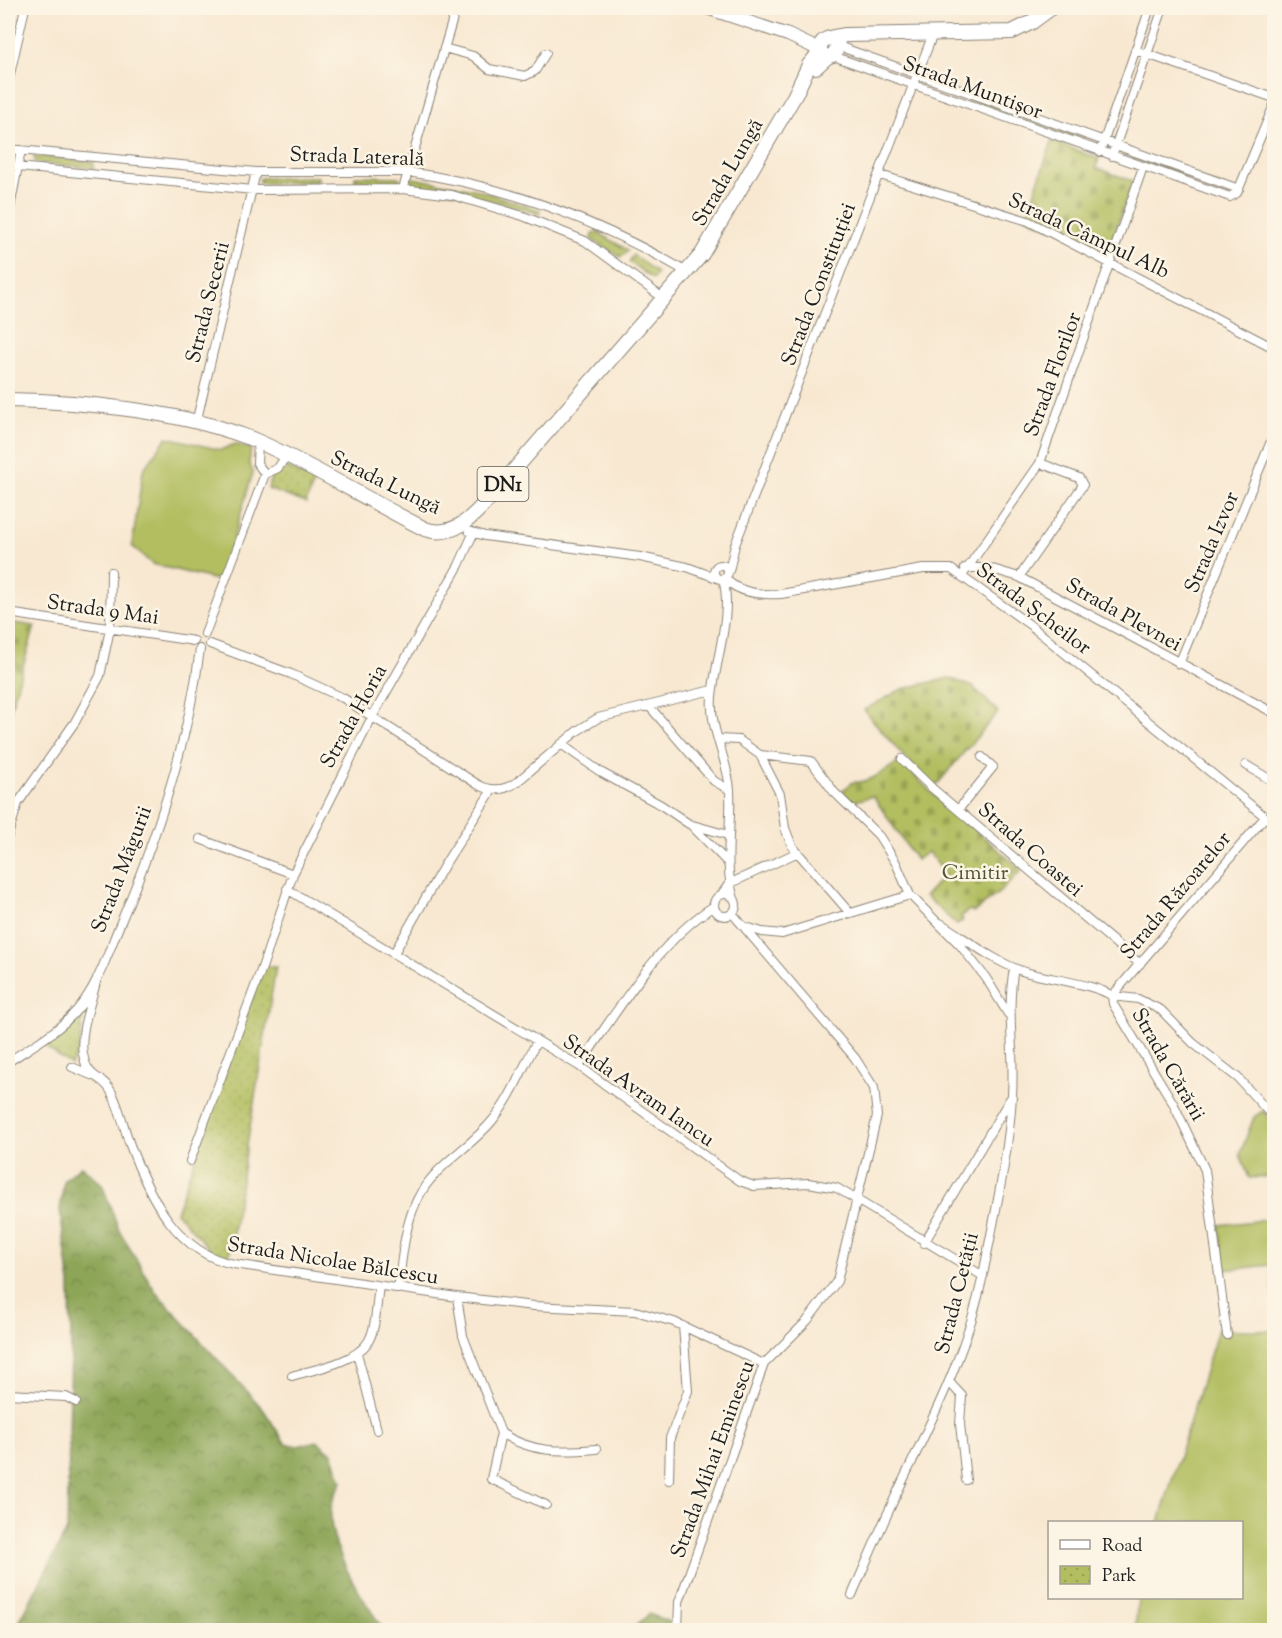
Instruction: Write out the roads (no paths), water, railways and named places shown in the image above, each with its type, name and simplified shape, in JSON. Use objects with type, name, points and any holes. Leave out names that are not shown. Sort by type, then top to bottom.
[{"type":"highway","points":[[829,48],[846,35],[1011,32],[1026,26],[1050,9]]},
{"type":"highway","name":"Strada Lungă","points":[[8,400],[101,406],[196,423],[258,442],[425,529],[442,532],[462,525],[517,468],[714,238],[795,95],[809,65],[829,48]]},
{"type":"main road","points":[[707,8],[829,48]]},
{"type":"street","points":[[8,82],[25,8]]},
{"type":"street","points":[[403,189],[406,172],[456,8]]},
{"type":"street","points":[[1100,152],[1150,8]]},
{"type":"street","points":[[1112,156],[1163,8]]},
{"type":"street","name":"Strada Constituției","points":[[734,899],[729,884],[728,863],[730,790],[712,711],[712,690],[726,599],[724,577],[933,34]]},
{"type":"street","points":[[444,48],[473,56],[489,69],[525,76],[535,71],[546,53]]},
{"type":"street","name":"Strada Muntișor","points":[[829,48],[918,74],[1239,189],[1234,196],[1227,197],[914,85],[829,48]]},
{"type":"street","points":[[1135,50],[1275,98]]},
{"type":"street","points":[[1239,189],[1275,105]]},
{"type":"street","name":"Strada Laterală","points":[[8,149],[256,172],[406,172],[483,187],[550,208],[648,249],[687,272]]},
{"type":"street","points":[[8,218],[21,150]]},
{"type":"street","name":"Strada Laterală","points":[[8,166],[253,190],[403,189],[478,202],[544,224],[585,241],[663,298]]},
{"type":"street","name":"Strada Florilor","points":[[964,572],[1040,463],[1143,167]]},
{"type":"street","name":"Strada Secerii","points":[[196,423],[256,172]]},
{"type":"street","name":"Strada Câmpul Alb","points":[[880,175],[1018,217],[1111,262],[1275,348]]},
{"type":"street","points":[[544,224],[550,208]]},
{"type":"street","points":[[585,241],[593,226]]},
{"type":"street","name":"Strada Izvor","points":[[1179,664],[1275,434]]},
{"type":"street","points":[[258,442],[257,463],[265,474]]},
{"type":"street","points":[[205,634],[265,474],[278,468],[286,456]]},
{"type":"street","points":[[1019,577],[1083,486],[1079,478],[1040,463]]},
{"type":"street","points":[[462,525],[473,534]]},
{"type":"street","name":"Strada Șcheilor","points":[[473,534],[619,553],[724,577],[739,589],[763,594],[781,594],[846,585],[904,572],[951,569]]},
{"type":"street","name":"Strada Horia","points":[[190,1161],[263,965],[293,874],[373,715],[459,565],[473,534]]},
{"type":"street","name":"Strada Constituției","points":[[719,566],[735,545]]},
{"type":"street","points":[[719,566],[724,577]]},
{"type":"street","points":[[719,566],[714,573],[724,577]]},
{"type":"street","name":"Strada Șcheilor","points":[[693,569],[719,566]]},
{"type":"street","name":"Strada Plevnei","points":[[951,569],[964,572],[989,568],[1019,577],[1179,664],[1274,710]]},
{"type":"street","points":[[8,833],[22,796],[75,722],[96,686],[110,629],[111,572]]},
{"type":"street","name":"Strada Șcheilor","points":[[964,572],[1275,824]]},
{"type":"street","name":"Strada 9 Mai","points":[[8,613],[194,640]]},
{"type":"street","points":[[210,644],[209,637],[205,634],[198,634],[194,640],[200,649],[210,644],[291,674],[373,715],[477,784],[492,790],[506,788],[517,782],[561,744],[598,718],[712,690]]},
{"type":"street","name":"Strada Măgurii","points":[[8,1062],[68,1018],[98,978],[159,824],[176,767],[200,649]]},
{"type":"street","points":[[649,706],[714,781],[730,790]]},
{"type":"street","points":[[718,739],[739,740],[760,755],[780,794],[785,828],[796,853],[849,912]]},
{"type":"street","points":[[561,744],[602,773],[655,801],[689,824],[728,863]]},
{"type":"street","points":[[760,755],[811,761],[834,792],[888,848],[910,895],[940,923],[981,971],[1009,1014]]},
{"type":"street","points":[[958,810],[993,767],[982,756]]},
{"type":"street","name":"Strada Coastei","points":[[902,759],[958,810],[1140,964]]},
{"type":"street","points":[[1246,765],[1275,782]]},
{"type":"street","points":[[394,953],[445,864],[492,790]]},
{"type":"street","name":"Strada Răzoarelor","points":[[1112,996],[1265,817]]},
{"type":"street","points":[[689,824],[728,835]]},
{"type":"street","points":[[200,838],[293,874]]},
{"type":"street","points":[[579,1066],[663,952],[690,924],[714,906],[729,884],[796,853]]},
{"type":"street","name":"Strada Avram Iancu","points":[[287,889],[579,1066],[740,1181],[754,1186],[824,1185],[846,1192],[924,1243],[983,1276]]},
{"type":"street","points":[[714,906],[723,916],[732,913],[736,908],[734,899],[727,894],[721,895]]},
{"type":"street","points":[[742,925],[762,932],[782,934],[910,895]]},
{"type":"street","name":"Strada Mihai Eminescu","points":[[678,1630],[679,1602],[764,1364],[807,1321],[837,1281],[846,1253],[855,1199],[877,1116],[873,1088],[842,1042],[732,913]]},
{"type":"street","name":"Strada Cărării","points":[[940,923],[1014,968],[1058,982],[1106,991],[1112,996],[1113,1004],[1173,1103],[1205,1170],[1227,1335]]},
{"type":"street","name":"Strada Cetății","points":[[852,1595],[884,1519],[950,1383],[969,1331],[983,1276],[1012,1095],[1009,1014],[1014,968]]},
{"type":"street","points":[[91,1075],[85,1060],[83,1045],[98,978]]},
{"type":"street","points":[[1112,996],[1138,999],[1161,1010],[1193,1043],[1238,1078],[1275,1118]]},
{"type":"street","points":[[398,1289],[411,1216],[421,1193],[446,1161],[492,1122],[537,1041]]},
{"type":"street","points":[[72,1067],[91,1075]]},
{"type":"street","name":"Strada Nicolae Bălcescu","points":[[91,1075],[104,1082],[112,1092],[148,1188],[168,1219],[195,1249],[226,1263],[458,1297],[534,1306],[620,1309],[653,1315],[683,1326],[764,1364]]},
{"type":"street","points":[[924,1243],[1012,1095]]},
{"type":"street","points":[[292,1376],[357,1353],[368,1342],[372,1332],[379,1287]]},
{"type":"street","points":[[458,1297],[463,1336],[501,1432],[511,1440],[547,1452],[596,1449]]},
{"type":"street","points":[[669,1480],[668,1446],[688,1391],[683,1326]]},
{"type":"street","points":[[357,1353],[377,1430]]},
{"type":"street","points":[[950,1383],[962,1396],[960,1424],[966,1480]]},
{"type":"street","points":[[8,1395],[66,1397],[75,1402]]},
{"type":"street","points":[[501,1432],[491,1479],[546,1505]]},
{"type":"park label","name":"Cimitir","points":[[975,872]]}]
